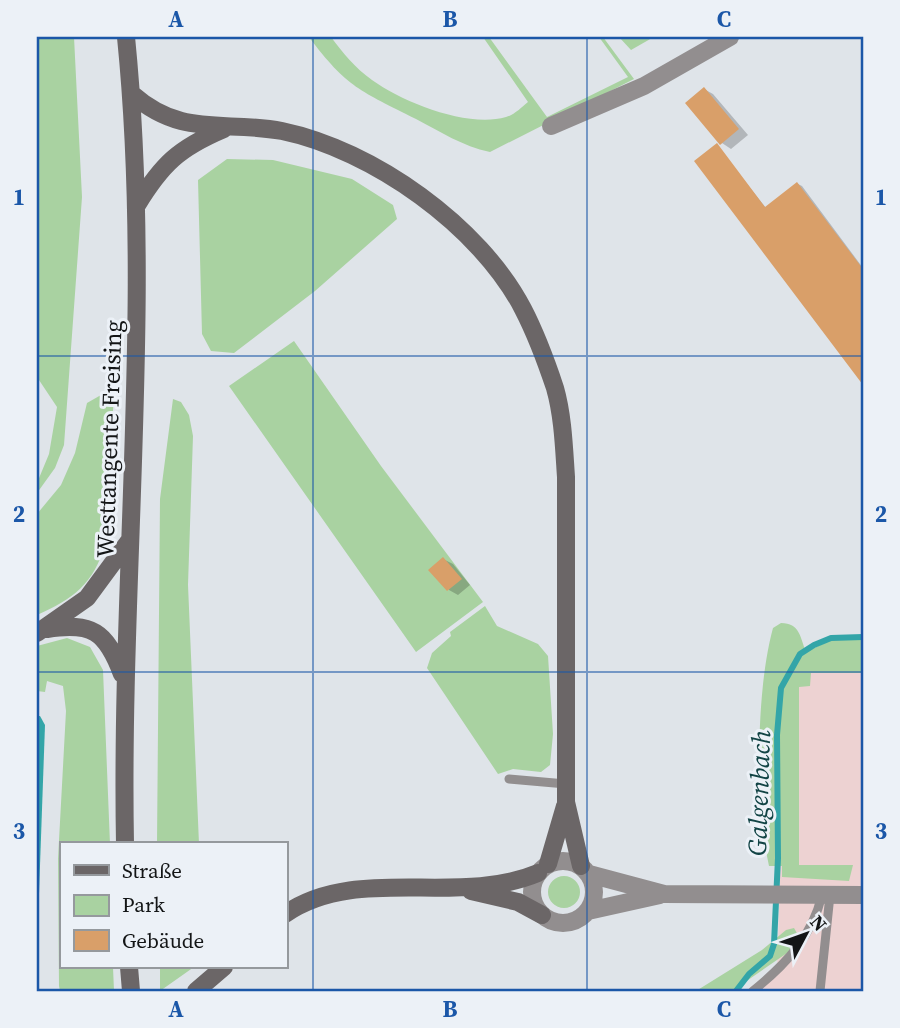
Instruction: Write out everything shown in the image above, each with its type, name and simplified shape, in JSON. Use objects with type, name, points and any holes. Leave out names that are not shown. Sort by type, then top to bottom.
[{"type":"main road","name":"Westtangente Freising","points":[[125,842],[124,679],[139,338],[137,205],[132,94],[126,37]]},
{"type":"main road","points":[[132,94],[149,109],[178,122],[281,131],[316,140],[382,171],[456,227],[483,254],[522,307],[556,391],[563,438],[566,477],[566,793],[585,870]]},
{"type":"main road","points":[[137,205],[156,173],[177,152],[226,128]]},
{"type":"main road","points":[[40,631],[87,598],[129,541]]},
{"type":"main road","points":[[40,631],[72,625],[92,630],[100,635],[115,654],[124,679]]},
{"type":"main road","points":[[464,890],[521,880],[543,868],[566,793]]},
{"type":"main road","points":[[287,913],[305,902],[341,892],[390,888],[464,890],[519,902],[542,915]]},
{"type":"main road","points":[[129,968],[131,991]]},
{"type":"main road","points":[[196,991],[223,968]]},
{"type":"street","points":[[551,126],[644,86],[730,37]]},
{"type":"street","points":[[664,894],[585,870],[565,860],[543,868],[532,890],[533,899],[542,915],[566,923],[588,911],[664,894],[863,895]]},
{"type":"street","points":[[585,870],[595,893],[588,911]]},
{"type":"lane","points":[[509,779],[566,793]]},
{"type":"lane","points":[[753,991],[784,966],[799,946],[817,913],[821,895]]},
{"type":"lane","points":[[820,991],[821,895]]},
{"type":"shaded area","points":[[833,639],[863,639],[863,991],[743,991],[777,973],[786,685]]},
{"type":"green space","points":[[37,37],[74,37],[82,197],[64,445],[55,468],[37,493],[37,483],[49,454],[57,407],[37,377]]},
{"type":"green space","points":[[309,37],[331,37],[360,70],[385,89],[401,97],[437,111],[474,119],[506,117],[528,102],[483,37],[489,37],[547,117],[628,77],[599,37],[603,37],[634,79],[490,152],[452,138],[356,87],[334,67]]},
{"type":"green space","points":[[619,37],[651,37],[652,38],[631,50]]},
{"type":"green space","points":[[227,159],[273,160],[352,179],[393,205],[397,219],[315,291],[234,353],[211,351],[202,334],[198,180]]},
{"type":"green space","points":[[294,341],[381,466],[483,602],[416,652],[229,386]]},
{"type":"green space","points":[[114,394],[105,544],[95,570],[80,589],[61,603],[37,615],[37,514],[61,485],[75,453],[87,403],[101,395]]},
{"type":"green space","points":[[173,399],[181,402],[189,415],[193,436],[188,585],[199,842],[157,842],[160,499]]},
{"type":"green space","points":[[485,606],[497,626],[538,644],[548,656],[553,734],[550,765],[541,772],[513,769],[498,774],[427,668],[432,653],[451,636],[450,632]]},
{"type":"green space","points":[[781,623],[796,628],[806,652],[833,639],[863,639],[863,673],[811,673],[810,686],[799,687],[799,865],[853,865],[849,881],[782,877],[782,866],[769,866],[761,811],[759,747],[767,653],[773,628]]},
{"type":"green space","points":[[67,638],[90,647],[103,670],[110,842],[60,842],[60,968],[113,968],[114,991],[60,991],[58,859],[66,711],[63,686],[47,681],[45,692],[37,691],[37,646]]},
{"type":"green space","points":[[564,876],[575,881],[580,892],[575,903],[564,908],[553,903],[548,892],[553,881]]},
{"type":"green space","points":[[794,928],[798,935],[790,951],[732,991],[696,991],[762,950],[786,930]]},
{"type":"green space","points":[[160,968],[193,968],[160,991]]},
{"type":"water","points":[[37,716],[40,716],[45,725],[37,950]]},
{"type":"building","points":[[704,87],[739,129],[720,145],[685,103]]},
{"type":"building","points":[[717,143],[765,207],[797,182],[863,269],[863,385],[694,161]]},
{"type":"building","points":[[443,557],[462,579],[447,591],[428,570]]},
{"type":"waterway","name":"Galgenbach","points":[[736,991],[749,974],[770,956],[774,944],[778,858],[777,735],[781,688],[800,654],[814,645],[831,638],[863,637]]}]
